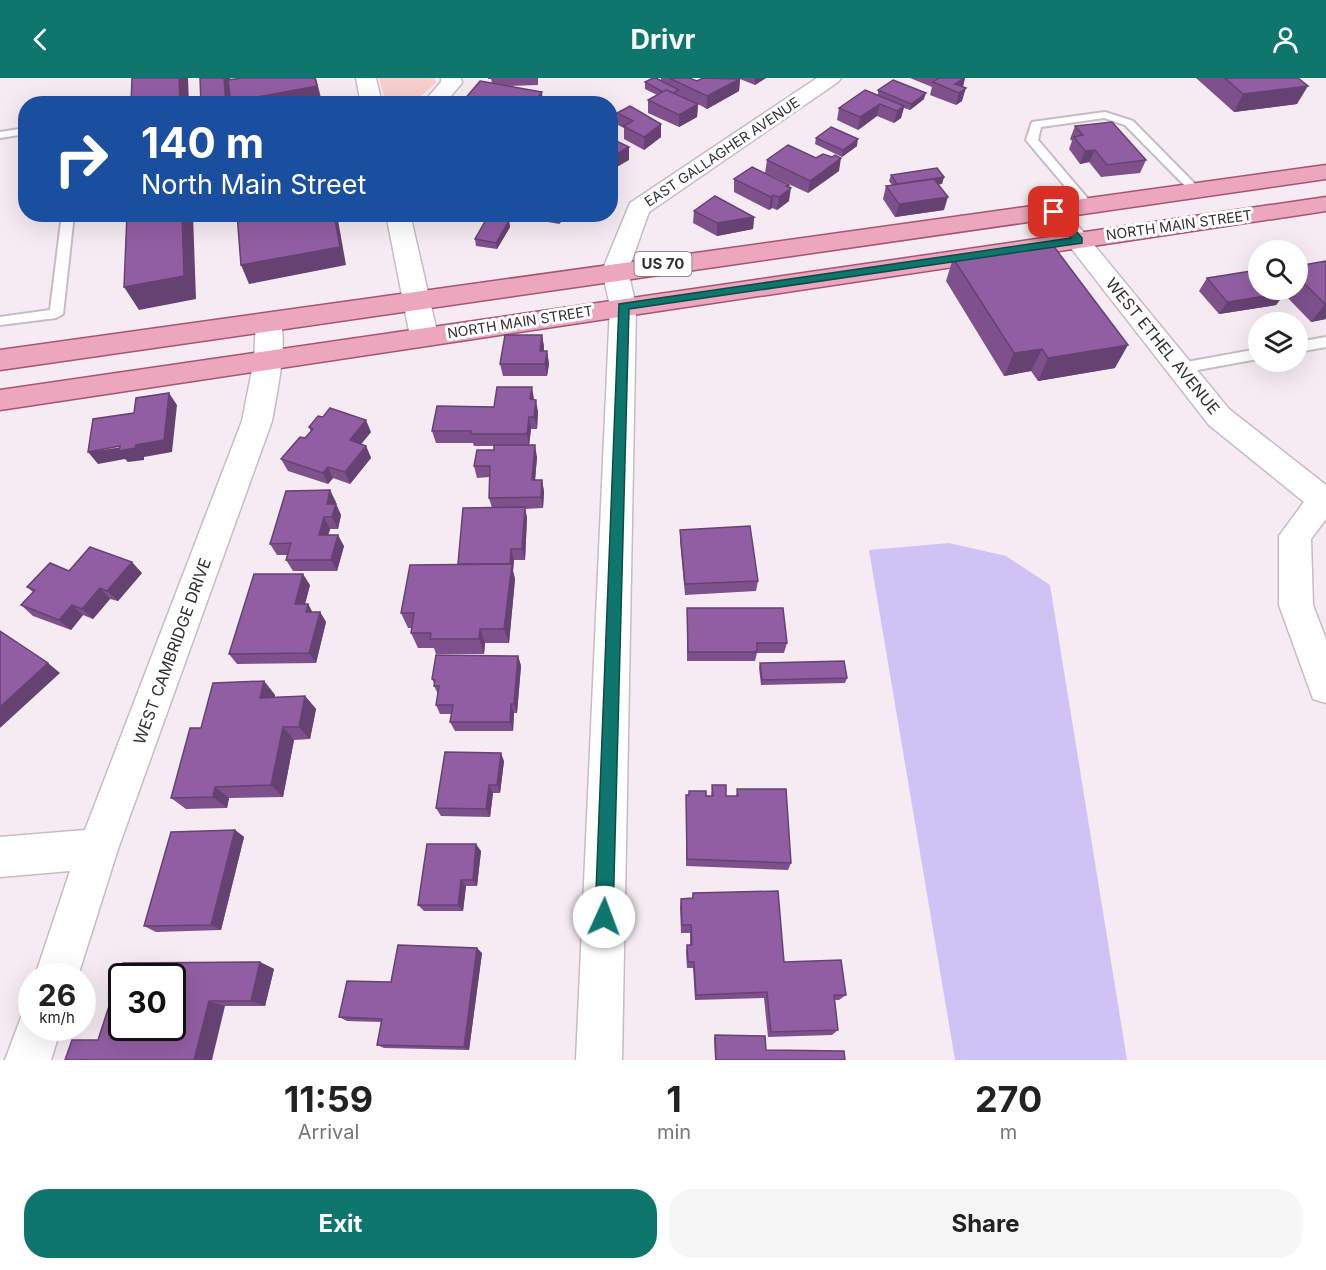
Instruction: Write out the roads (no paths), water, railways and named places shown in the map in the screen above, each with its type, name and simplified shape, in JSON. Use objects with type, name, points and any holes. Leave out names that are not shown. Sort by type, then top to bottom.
[{"type":"main road","name":"NORTH MAIN STREET","points":[[0,360],[1326,172]]},
{"type":"main road","name":"NORTH MAIN STREET","points":[[0,400],[623,306],[1326,204]]},
{"type":"street","points":[[366,78],[370,96]]},
{"type":"street","points":[[440,96],[452,83],[451,78]]},
{"type":"street","name":"EAST GALLAGHER AVENUE","points":[[615,271],[638,208],[831,78]]},
{"type":"street","name":"WEST ETHEL AVENUE","points":[[1054,212],[1219,417],[1324,499],[1295,536],[1296,605],[1326,687]]},
{"type":"street","points":[[400,222],[424,336]]},
{"type":"street","points":[[599,1060],[623,306],[615,271]]},
{"type":"street","name":"WEST CAMBRIDGE DRIVE","points":[[60,963],[98,849],[257,421],[268,360],[268,322]]},
{"type":"street","points":[[0,856],[98,849]]},
{"type":"street","points":[[28,1060],[35,1041]]},
{"type":"lane","points":[[1089,207],[1032,140],[1036,124],[1105,115],[1129,123],[1196,191]]},
{"type":"lane","points":[[0,135],[18,132]]},
{"type":"lane","points":[[0,321],[56,314],[67,222]]},
{"type":"lane","points":[[1308,345],[1326,342]]},
{"type":"lane","points":[[1180,368],[1248,356]]}]
